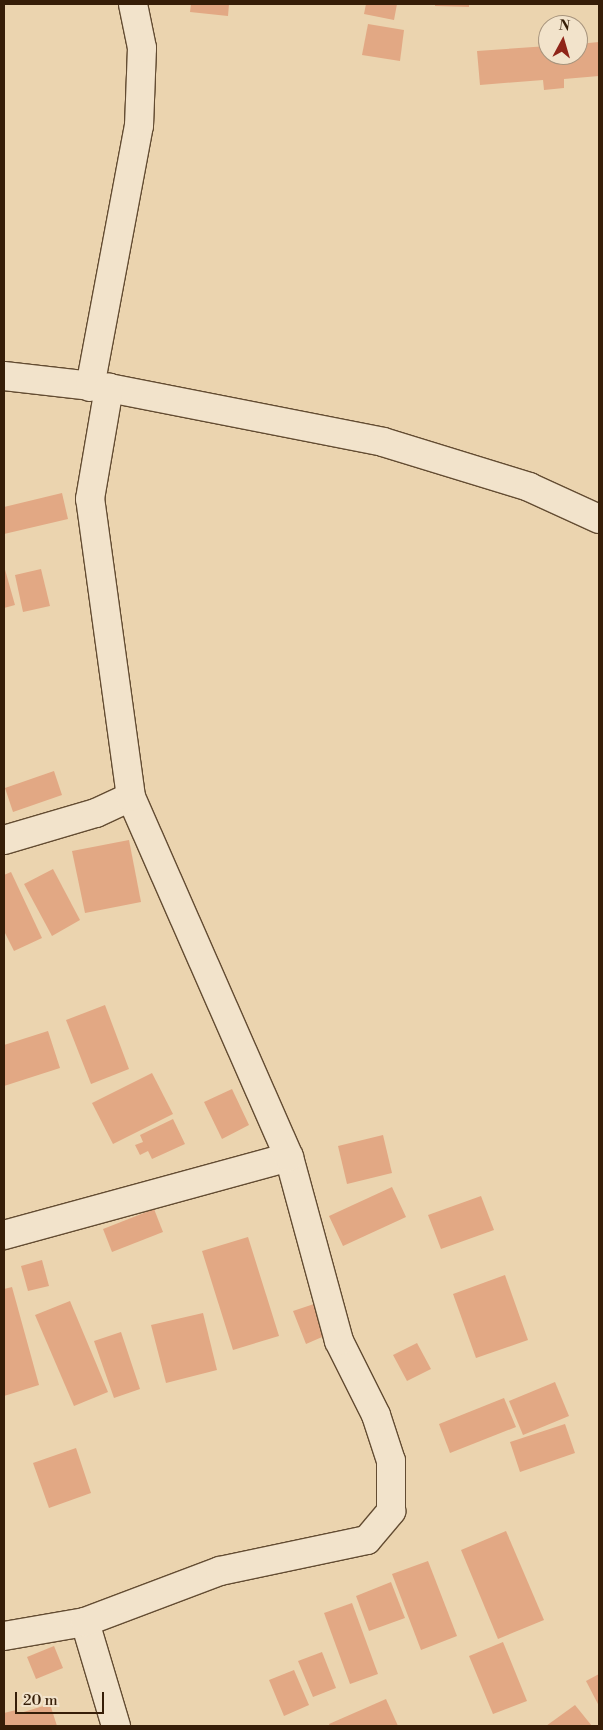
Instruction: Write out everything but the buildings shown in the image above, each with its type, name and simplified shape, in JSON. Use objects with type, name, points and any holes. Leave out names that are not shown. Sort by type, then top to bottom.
[{"type":"street","points":[[4,1636],[85,1622],[220,1571],[366,1540],[391,1511],[391,1461],[376,1415],[339,1341],[289,1157],[131,797],[90,499],[100,387],[139,126],[142,48],[133,4]]},
{"type":"street","points":[[4,376],[100,387],[383,442],[529,487],[599,519]]},
{"type":"street","points":[[4,840],[96,813],[131,797]]},
{"type":"street","points":[[7,1236],[289,1157]]},
{"type":"street","points":[[85,1622],[116,1726]]}]
